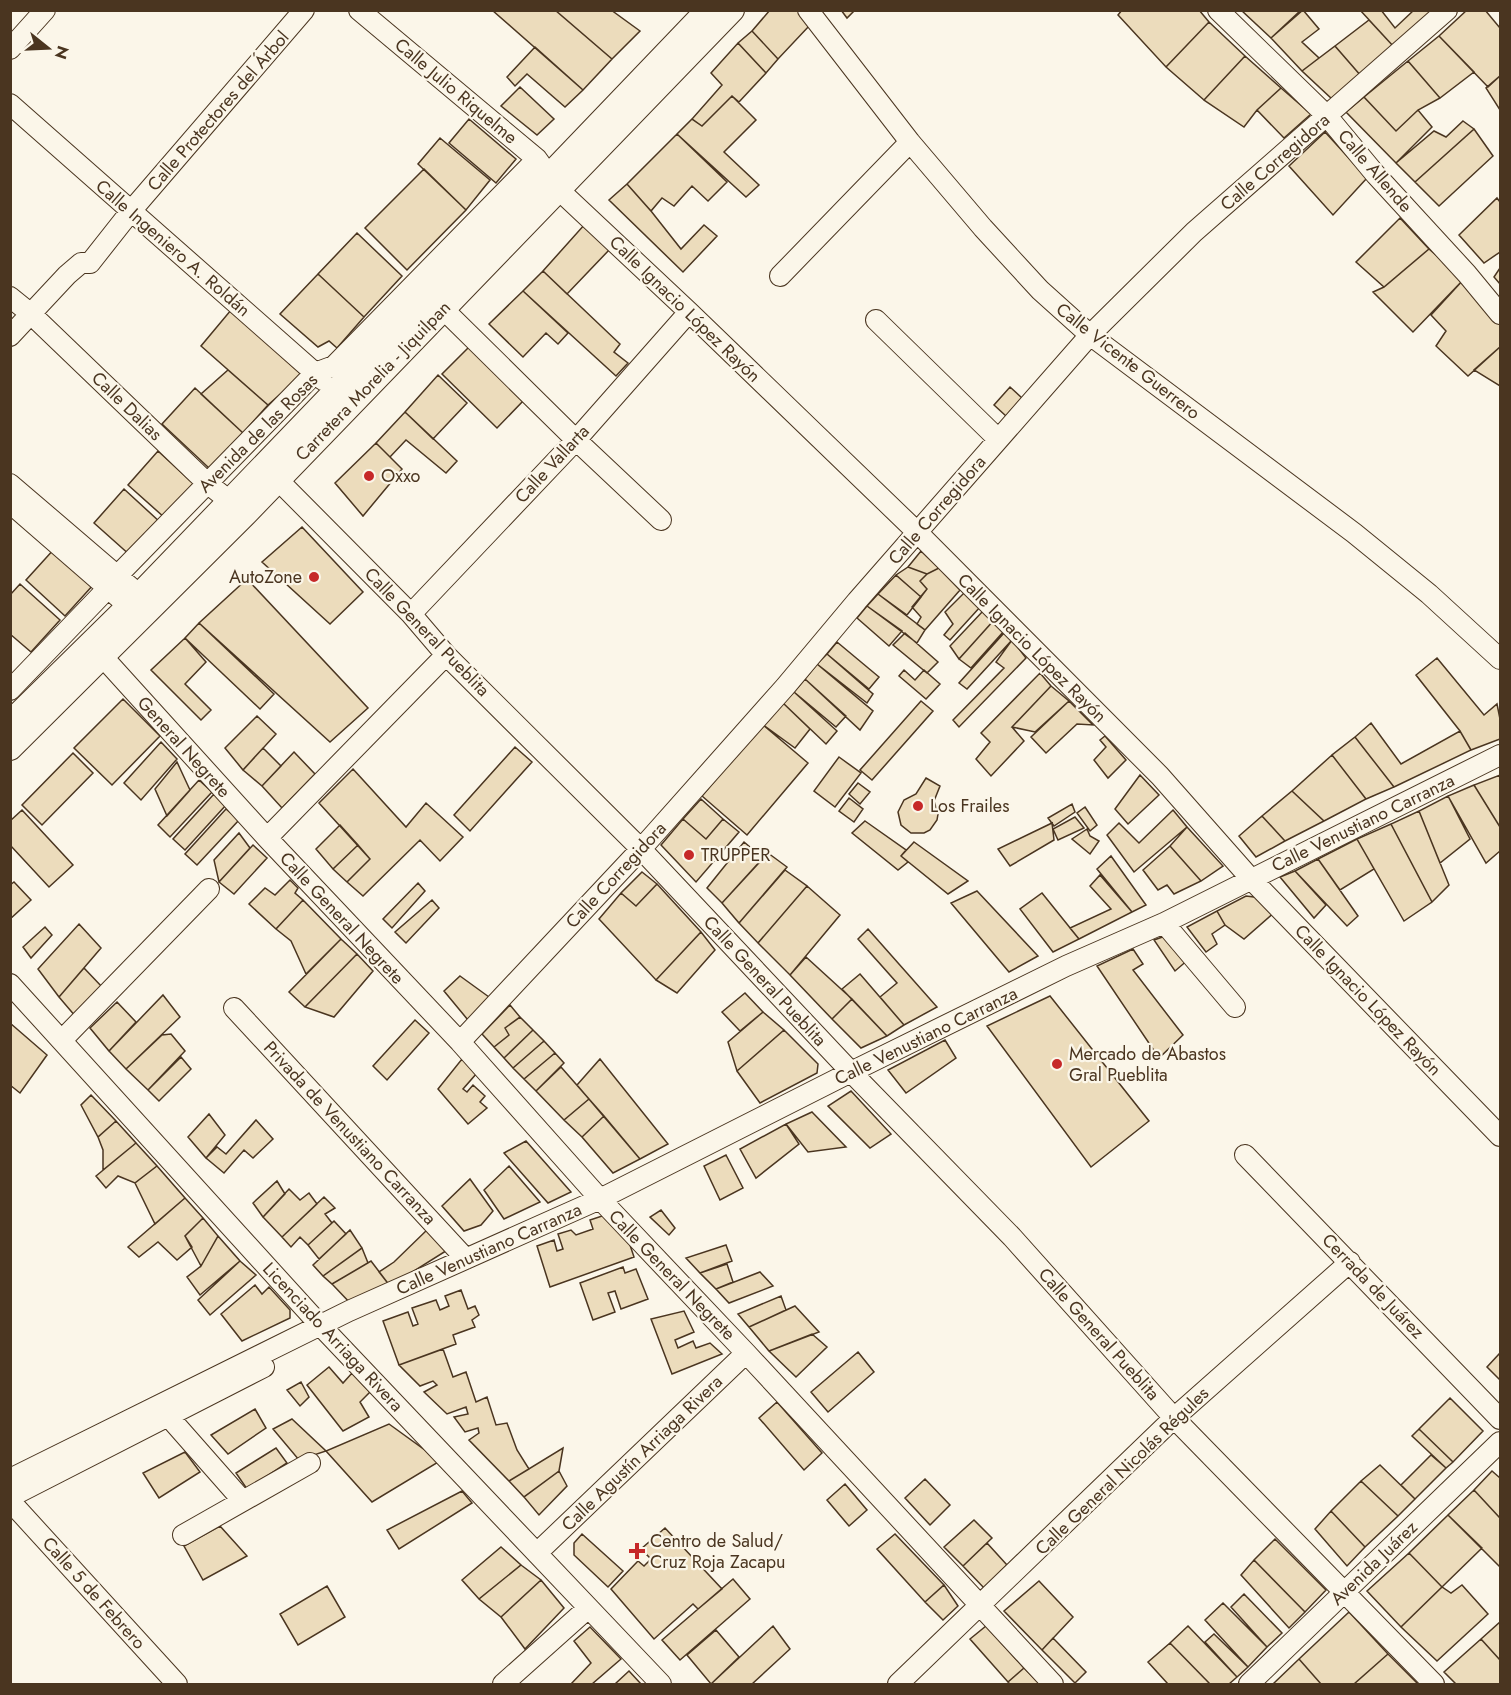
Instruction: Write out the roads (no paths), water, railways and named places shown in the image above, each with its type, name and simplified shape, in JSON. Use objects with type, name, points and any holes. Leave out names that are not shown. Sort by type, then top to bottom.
[{"type":"main road","name":"Carretera Morelia - Jiquilpan","points":[[10,748],[102,656],[141,606],[436,301],[549,175],[708,10]]},
{"type":"main road","name":"Carretera Morelia - Jiquilpan","points":[[549,175],[732,10]]},
{"type":"main road","name":"Carretera Morelia - Jiquilpan","points":[[270,473],[335,391],[436,301]]},
{"type":"main road","name":"Carretera Morelia - Jiquilpan","points":[[10,723],[18,688],[141,606]]},
{"type":"street","points":[[10,49],[45,10]]},
{"type":"street","name":"Calle Protectores del Árbol","points":[[10,336],[67,275],[81,263],[90,263],[304,10]]},
{"type":"street","name":"Calle Julio Riquelme","points":[[359,10],[549,175]]},
{"type":"street","name":"Calle Vicente Guerrero","points":[[808,10],[910,142],[983,228],[1040,290],[1090,335],[1430,594],[1500,659]]},
{"type":"street","name":"Calle Allende","points":[[1218,10],[1328,116],[1376,175],[1467,274],[1500,314]]},
{"type":"street","name":"Calle Corregidora","points":[[460,1042],[641,849],[1090,335],[1194,232],[1447,10]]},
{"type":"street","name":"Calle Ingeniero A. Roldán","points":[[10,104],[335,391]]},
{"type":"street","points":[[780,276],[910,142]]},
{"type":"street","name":"Calle Ignacio López Rayón","points":[[549,175],[918,534],[1160,776],[1251,879],[1500,1136]]},
{"type":"street","name":"Avenida de las Rosas","points":[[18,688],[113,581],[315,373],[334,366],[549,175]]},
{"type":"street","name":"Calle Dalias","points":[[10,297],[31,314],[207,483],[237,507]]},
{"type":"street","points":[[436,301],[576,440],[661,520]]},
{"type":"street","name":"Calle Vallarta","points":[[411,614],[576,440],[689,312]]},
{"type":"street","points":[[876,320],[998,439]]},
{"type":"street","name":"Calle General Pueblita","points":[[270,473],[411,614],[446,655],[641,849],[851,1072],[1012,1237],[1174,1418],[1434,1684]]},
{"type":"street","points":[[10,484],[141,606]]},
{"type":"street","points":[[10,503],[113,581]]},
{"type":"street","points":[[267,838],[446,655]]},
{"type":"street","name":"General Negrete","points":[[102,656],[267,838]]},
{"type":"street","name":"Calle Venustiano Carranza","points":[[10,1479],[165,1409],[325,1329],[349,1311],[600,1199],[851,1072],[1066,966],[1164,922],[1500,754]]},
{"type":"street","name":"Calle General Negrete","points":[[267,838],[460,1042],[600,1199],[1053,1684]]},
{"type":"street","points":[[62,1040],[209,889]]},
{"type":"street","points":[[1164,922],[1235,1007]]},
{"type":"street","name":"Licenciado Arriaga Rivera","points":[[10,984],[325,1329],[587,1609],[661,1684]]},
{"type":"street","name":"Privada de Venustiano Carranza","points":[[234,1008],[466,1259]]},
{"type":"street","name":"Cerrada de Juárez","points":[[1245,1155],[1500,1419]]},
{"type":"street","name":"Calle General Nicolás Régules","points":[[898,1684],[1174,1418],[1350,1262]]},
{"type":"street","name":"Calle Agustín Arriaga Rivera","points":[[537,1553],[746,1353]]},
{"type":"street","points":[[165,1409],[242,1500]]},
{"type":"street","name":"Calle Venustiano Carranza","points":[[10,1499],[165,1409]]},
{"type":"street","name":"Avenida Juárez","points":[[1249,1684],[1500,1442]]},
{"type":"street","points":[[183,1535],[310,1463]]},
{"type":"street","name":"Calle 5 de Febrero","points":[[10,1499],[177,1684]]},
{"type":"street","points":[[503,1684],[587,1609]]},
{"type":"place","name":"Oxxo","points":[[369,476]]},
{"type":"place","name":"AutoZone","points":[[314,577]]},
{"type":"place","name":"Los Frailes","points":[[918,806]]},
{"type":"place","name":"TRUPPER","points":[[689,855]]},
{"type":"place","name":"Mercado de Abastos Gral Pueblita","points":[[1057,1064]]},
{"type":"place","name":"Centro de Salud/ Cruz Roja Zacapu","points":[[637,1551]]}]
